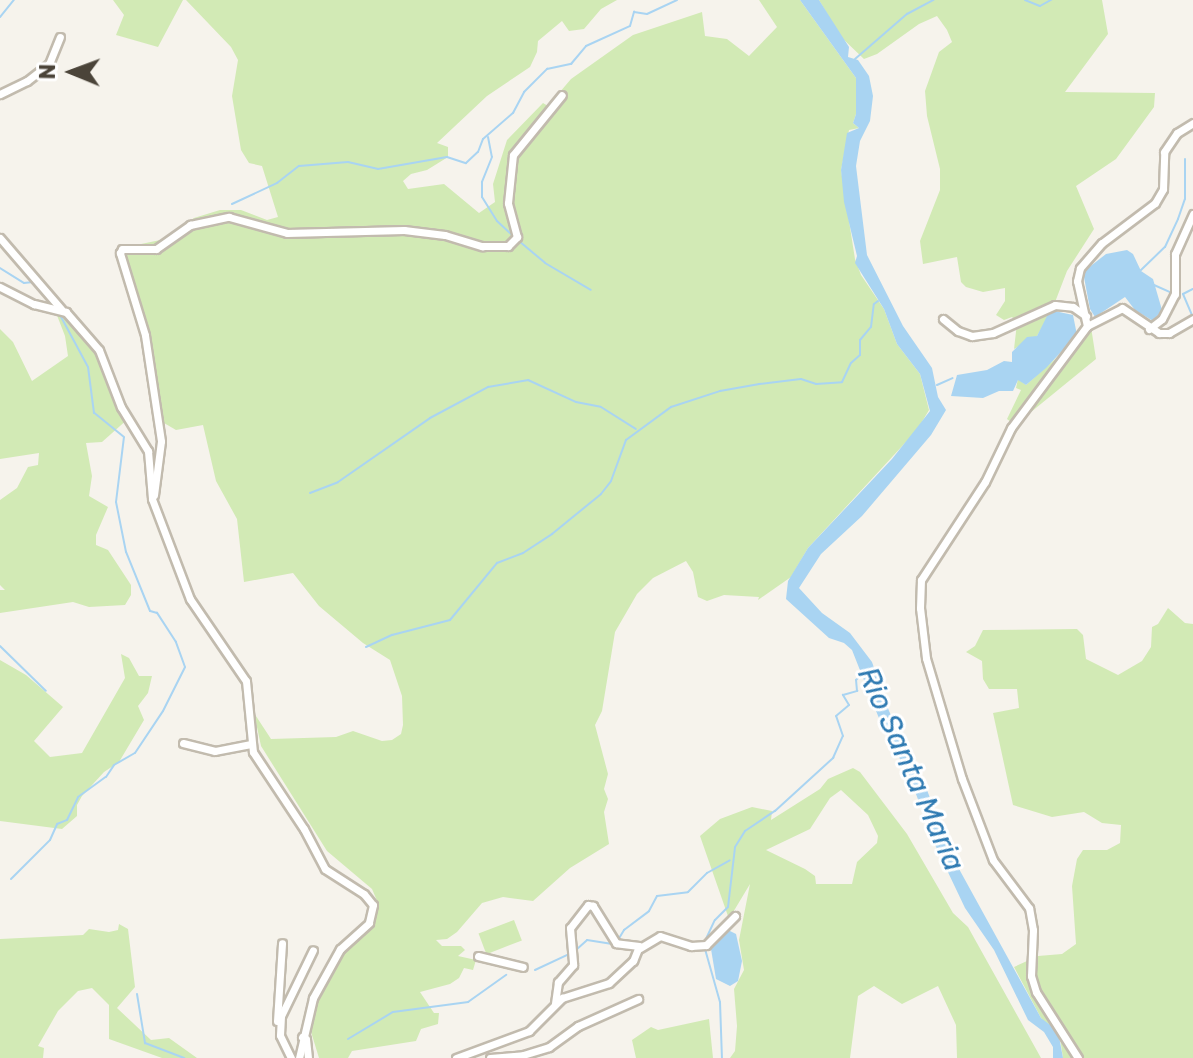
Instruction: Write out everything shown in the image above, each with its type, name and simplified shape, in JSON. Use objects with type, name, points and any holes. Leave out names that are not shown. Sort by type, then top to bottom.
[{"type":"street","points":[[0,94],[27,81],[49,64],[60,37]]},
{"type":"street","points":[[152,499],[160,471],[161,441],[147,345],[120,253],[122,249],[156,249],[190,225],[229,217],[287,233],[404,230],[445,235],[482,246],[508,246],[517,237],[508,203],[513,155],[562,95]]},
{"type":"street","points":[[1087,326],[1077,281],[1083,262],[1155,203],[1163,189],[1164,152],[1177,133],[1193,123]]},
{"type":"street","points":[[1149,329],[1162,319],[1175,294],[1175,254],[1193,214]]},
{"type":"street","points":[[0,238],[61,309],[82,327],[99,350],[121,407],[144,442],[150,460],[152,499],[198,615],[246,681],[251,744],[259,764],[304,829],[325,869],[364,894],[374,909],[369,923],[346,942],[330,966],[309,1007],[299,1058]]},
{"type":"street","points":[[0,287],[34,304],[61,309]]},
{"type":"street","points":[[943,319],[958,331],[972,336],[993,333],[1055,305],[1068,305],[1086,316]]},
{"type":"street","points":[[1078,1058],[1032,982],[1029,908],[993,860],[969,801],[931,679],[920,593],[923,573],[985,482],[1011,428],[1087,326],[1122,308],[1149,329],[1165,334],[1193,319]]},
{"type":"street","points":[[183,743],[215,751],[251,744]]},
{"type":"street","points":[[555,1004],[558,982],[573,965],[570,928],[588,905],[596,910],[616,943],[640,948]]},
{"type":"street","points":[[456,1058],[523,1034],[568,995],[588,993],[609,983],[633,961],[640,948],[660,936],[691,946],[706,945],[735,916]]},
{"type":"street","points":[[282,943],[277,995],[279,1027],[281,1042],[291,1058]]},
{"type":"street","points":[[279,1027],[284,1006],[313,950]]},
{"type":"street","points":[[478,956],[523,967]]},
{"type":"street","points":[[490,1058],[523,1055],[549,1047],[578,1026],[638,999]]},
{"type":"street","points":[[302,1037],[306,1039],[308,1058]]},
{"type":"green space","points":[[113,0],[183,0],[158,47],[116,35],[124,15]]},
{"type":"green space","points":[[186,0],[617,0],[601,9],[584,29],[569,31],[562,21],[538,41],[530,67],[487,96],[437,143],[448,147],[448,157],[427,170],[411,174],[403,181],[408,189],[444,184],[479,213],[495,202],[493,184],[507,140],[543,103],[548,106],[571,79],[633,35],[702,12],[705,36],[727,39],[749,56],[777,27],[759,0],[800,0],[856,78],[853,123],[859,128],[849,130],[841,170],[855,259],[861,275],[884,309],[897,344],[920,374],[929,410],[917,430],[808,548],[791,577],[758,600],[759,597],[724,595],[707,601],[698,597],[693,572],[686,561],[653,578],[637,594],[615,632],[602,711],[595,725],[608,774],[604,789],[608,799],[604,812],[609,844],[570,868],[533,901],[503,897],[482,903],[457,932],[447,939],[436,940],[442,946],[461,946],[465,950],[458,956],[476,960],[473,970],[464,968],[459,978],[450,984],[420,992],[434,1013],[439,1013],[438,1024],[421,1029],[416,1041],[352,1051],[348,1058],[319,1058],[308,1022],[339,948],[374,917],[378,903],[372,889],[327,851],[261,746],[254,713],[271,739],[336,737],[353,731],[382,741],[392,740],[401,734],[402,696],[390,660],[363,643],[319,606],[293,573],[244,582],[237,519],[216,481],[203,425],[176,430],[164,423],[147,335],[122,248],[165,239],[194,218],[220,210],[241,210],[267,220],[278,217],[262,166],[249,163],[241,150],[232,96],[238,60],[231,47]]},
{"type":"green space","points":[[819,0],[1102,0],[1108,34],[1065,92],[1155,93],[1154,107],[1116,159],[1076,186],[1094,229],[1067,271],[1052,310],[1037,336],[1014,349],[1017,323],[1012,317],[1004,320],[996,315],[1005,301],[1005,288],[983,292],[966,287],[961,282],[957,257],[923,264],[920,241],[940,190],[940,169],[927,116],[925,91],[939,52],[952,42],[947,30],[937,16],[864,59],[841,37]]},
{"type":"green space","points":[[53,305],[85,330],[129,418],[102,442],[86,443],[92,476],[89,496],[108,507],[96,535],[96,545],[108,550],[131,585],[131,595],[125,605],[89,607],[73,602],[0,613],[0,590],[5,590],[0,585],[0,500],[17,488],[28,467],[38,465],[39,453],[0,459],[0,329],[13,342],[32,381],[68,356],[65,336]]},
{"type":"green space","points":[[1091,327],[1096,359],[1015,425],[1007,419],[1021,390],[1016,388],[1018,379],[1026,385]]},
{"type":"green space","points":[[1168,608],[1185,623],[1193,624],[1193,1058],[1063,1058],[1060,1038],[1041,1018],[1014,967],[1038,956],[1062,954],[1076,944],[1072,886],[1077,859],[1083,850],[1107,850],[1120,843],[1121,825],[1102,823],[1084,812],[1052,817],[1013,805],[993,713],[1019,708],[1017,689],[989,689],[983,679],[982,661],[966,652],[975,646],[983,630],[1077,629],[1083,635],[1086,659],[1118,675],[1142,661],[1151,647],[1152,627],[1158,624]]},
{"type":"green space","points":[[121,654],[129,658],[139,676],[152,676],[148,693],[138,706],[144,720],[119,762],[104,772],[82,796],[77,805],[77,816],[62,829],[0,821],[0,660],[26,675],[63,707],[34,741],[50,757],[82,753],[125,678]]},
{"type":"green space","points":[[853,768],[860,772],[907,834],[953,913],[968,927],[1041,1058],[957,1058],[956,1025],[938,986],[902,1004],[874,986],[858,996],[850,1058],[730,1058],[735,1051],[737,1026],[734,989],[744,970],[739,940],[750,884],[729,919],[700,836],[720,819],[752,807],[772,811],[771,820],[820,789],[828,779]],"holes":[[[841,790],[868,815],[878,836],[877,843],[857,862],[852,884],[816,884],[815,876],[805,869],[766,850],[810,829],[830,798]]]},
{"type":"green space","points":[[514,920],[522,941],[486,954],[479,934]]},
{"type":"green space","points":[[119,924],[128,929],[135,987],[117,1008],[151,1040],[169,1038],[197,1058],[162,1058],[109,1039],[109,1005],[92,988],[78,991],[58,1011],[38,1046],[44,1048],[43,1058],[0,1058],[0,939],[83,935],[89,929],[109,932],[118,930]]},
{"type":"green space","points":[[709,1019],[713,1058],[636,1058],[632,1040],[651,1027],[658,1030]]},
{"type":"water","name":"Rio Santa Maria","points":[[800,0],[819,0],[849,47],[848,57],[858,60],[869,76],[873,96],[870,121],[860,141],[856,166],[867,255],[903,326],[932,368],[938,397],[946,410],[931,435],[862,516],[821,554],[799,588],[822,613],[850,633],[872,662],[889,711],[922,777],[953,858],[1041,1018],[1058,1031],[1063,1058],[1053,1058],[1053,1047],[1044,1032],[1028,1020],[994,950],[965,908],[936,847],[908,773],[884,731],[852,650],[844,643],[829,638],[786,599],[788,581],[808,548],[892,459],[930,411],[920,374],[897,344],[884,309],[855,263],[857,256],[844,202],[841,170],[847,133],[859,128],[853,123],[856,78]]},
{"type":"water","points":[[1127,250],[1133,254],[1141,271],[1153,279],[1162,310],[1153,321],[1135,310],[1125,297],[1095,317],[1090,309],[1083,272],[1106,254]]},
{"type":"water","points":[[1050,310],[1073,315],[1077,335],[1046,368],[1026,385],[1018,380],[1013,391],[999,391],[983,398],[951,396],[957,375],[987,370],[1004,361],[1012,362],[1012,352],[1027,337],[1037,336]]},
{"type":"water","points":[[728,930],[736,934],[742,961],[738,981],[730,986],[716,979],[711,949]]},
{"type":"waterway","points":[[0,17],[14,0]]},
{"type":"waterway","points":[[232,204],[277,183],[299,166],[348,162],[378,169],[447,157],[466,163],[478,152],[483,139],[513,113],[524,92],[547,69],[571,64],[586,46],[630,26],[634,12],[647,14],[677,0]]},
{"type":"waterway","points":[[855,59],[907,14],[933,0]]},
{"type":"waterway","points":[[1025,0],[1040,6],[1051,0]]},
{"type":"waterway","points":[[488,137],[492,157],[482,182],[482,197],[497,221],[513,236]]},
{"type":"waterway","points":[[1141,270],[1165,247],[1178,219],[1185,199],[1185,159]]},
{"type":"waterway","points":[[519,241],[545,263],[591,290]]},
{"type":"waterway","points":[[0,268],[24,283],[33,282]]},
{"type":"waterway","points":[[1154,285],[1172,293]]},
{"type":"waterway","points":[[1183,294],[1193,289]]},
{"type":"waterway","points":[[1183,294],[1192,315]]},
{"type":"waterway","points":[[366,647],[392,635],[450,620],[497,563],[523,553],[552,534],[601,494],[611,481],[626,440],[671,407],[720,391],[759,384],[801,379],[816,384],[842,382],[851,363],[860,355],[860,340],[871,327],[874,304],[878,301]]},
{"type":"waterway","points":[[11,879],[50,840],[57,824],[67,820],[78,797],[106,777],[114,765],[135,753],[163,711],[185,667],[176,642],[157,613],[150,611],[126,552],[116,502],[124,437],[94,413],[88,367],[60,315]]},
{"type":"waterway","points":[[937,385],[953,378]]},
{"type":"waterway","points":[[310,493],[338,482],[430,418],[488,387],[528,380],[576,402],[601,407],[636,429]]},
{"type":"waterway","points":[[0,646],[46,691]]},
{"type":"waterway","name":"Rio Santa Maria","points":[[705,941],[715,920],[728,907],[735,847],[745,831],[775,811],[833,758],[843,736],[836,716],[849,705],[843,695],[857,691],[856,680],[864,672]]},
{"type":"waterway","points":[[618,940],[624,930],[649,911],[657,896],[688,892],[707,873],[730,860]]},
{"type":"waterway","points":[[576,950],[587,940],[611,944]]},
{"type":"waterway","points":[[705,949],[720,1002],[722,1058]]},
{"type":"waterway","points":[[535,970],[569,954]]},
{"type":"waterway","points":[[348,1039],[393,1012],[468,1002],[506,975]]},
{"type":"waterway","points":[[137,994],[145,1043],[184,1058]]}]
